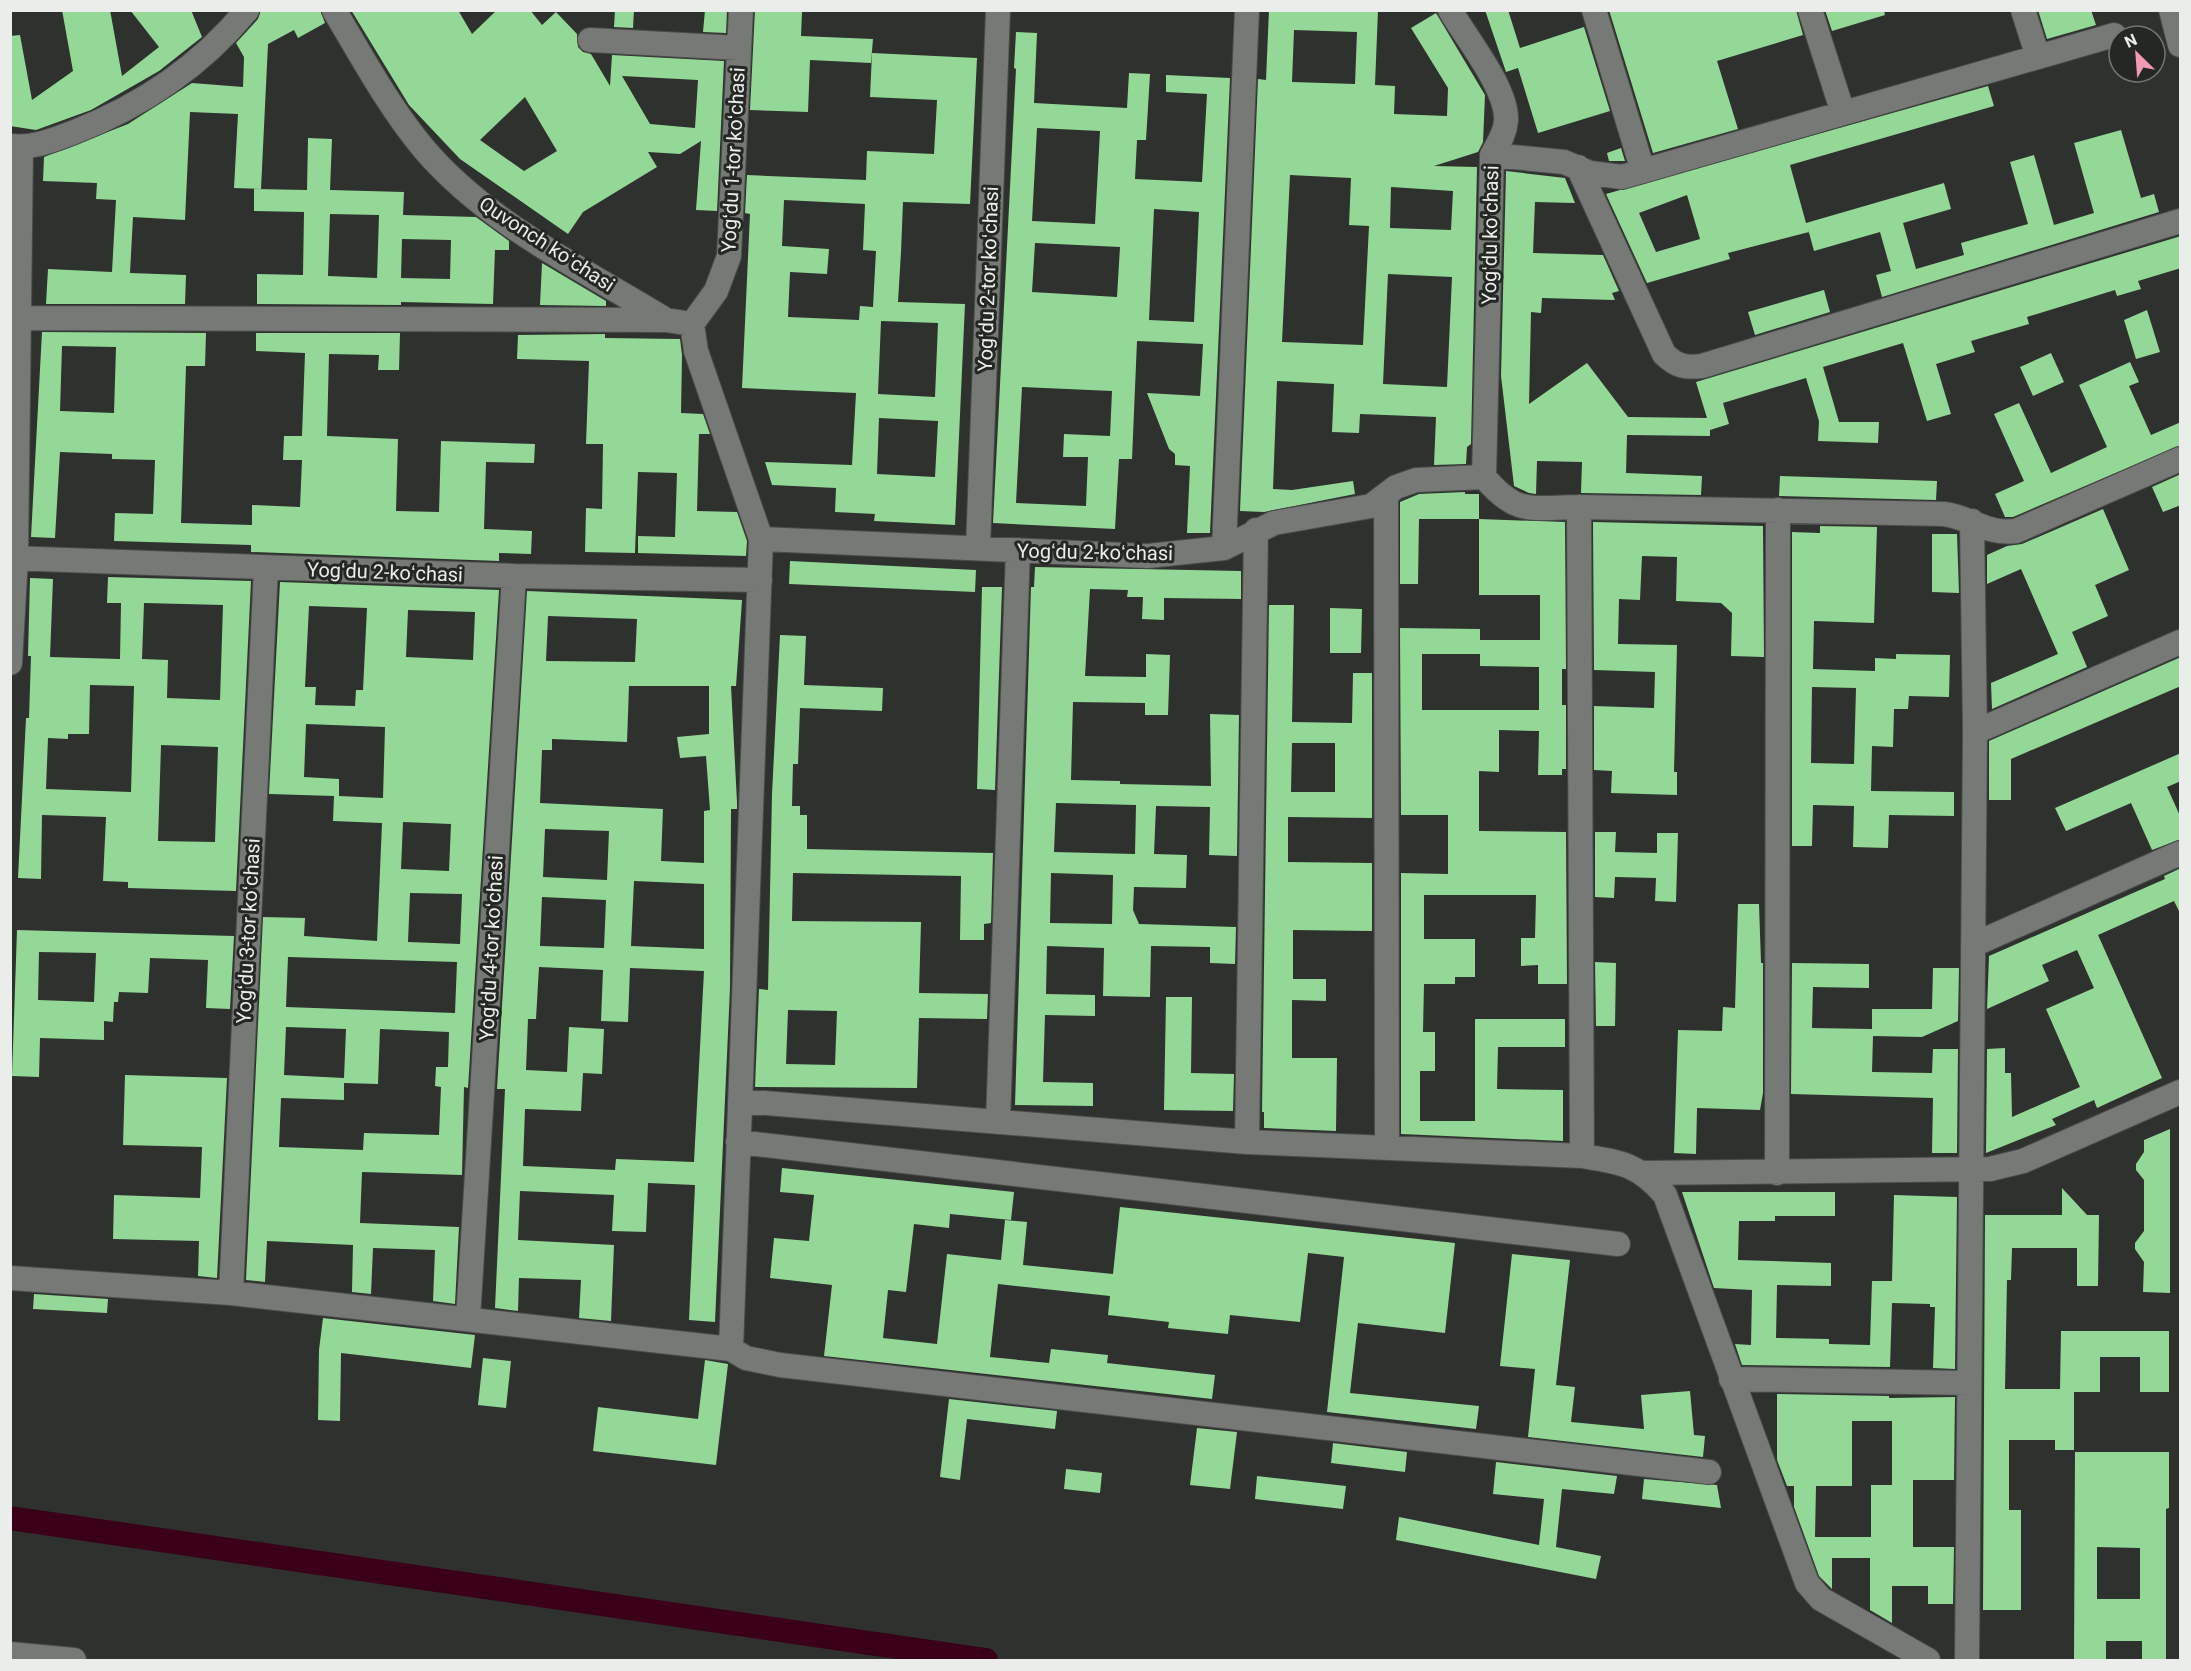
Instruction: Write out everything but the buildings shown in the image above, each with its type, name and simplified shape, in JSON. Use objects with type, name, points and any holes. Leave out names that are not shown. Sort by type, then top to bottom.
[{"type":"street","points":[[10,663],[16,147],[51,141],[109,119],[160,90],[198,61],[247,10]]},
{"type":"street","name":"Quvonch koʻchasi","points":[[334,10],[401,119],[425,150],[460,185],[497,216],[666,320]]},
{"type":"street","name":"Yogʻdu 1-tor koʻchasi","points":[[692,324],[716,291],[729,256],[741,10]]},
{"type":"street","name":"Yogʻdu 2-tor koʻchasi","points":[[978,548],[998,10]]},
{"type":"street","points":[[1224,548],[1247,10]]},
{"type":"street","name":"Yogʻdu koʻchasi","points":[[1450,10],[1504,100],[1506,121],[1502,139],[1492,155],[1484,477]]},
{"type":"street","points":[[1594,10],[1643,171]]},
{"type":"street","points":[[1810,10],[1843,114]]},
{"type":"street","points":[[2023,10],[2038,57]]},
{"type":"street","points":[[2171,10],[2181,45]]},
{"type":"street","points":[[1492,155],[1564,162],[1604,176],[1622,177],[2107,37]]},
{"type":"street","points":[[590,40],[739,48]]},
{"type":"street","points":[[1578,167],[1664,354],[1672,363],[1685,368],[1702,366],[2181,221]]},
{"type":"street","points":[[15,318],[666,320],[692,324],[696,351],[762,539],[731,1349]]},
{"type":"street","points":[[1484,477],[1506,500],[1518,507],[1944,514],[1972,521],[1987,531],[1999,533],[2016,531],[2181,459]]},
{"type":"street","name":"Yogʻdu 2-koʻchasi","points":[[762,539],[1148,556],[1224,548],[1274,523],[1371,506],[1396,487],[1416,480],[1484,477]]},
{"type":"street","points":[[1386,495],[1388,1148]]},
{"type":"street","points":[[1578,507],[1582,1156]]},
{"type":"street","points":[[1777,1173],[1778,510]]},
{"type":"street","points":[[1967,1660],[1975,732],[1972,521]]},
{"type":"street","points":[[1247,1142],[1256,530]]},
{"type":"street","points":[[998,1122],[1018,550]]},
{"type":"street","name":"Yogʻdu 2-koʻchasi","points":[[13,558],[514,576],[760,580]]},
{"type":"street","name":"Yogʻdu 3-tor koʻchasi","points":[[231,1293],[266,568]]},
{"type":"street","name":"Yogʻdu 4-tor koʻchasi","points":[[468,1319],[514,576]]},
{"type":"street","points":[[1975,732],[2181,642]]},
{"type":"street","points":[[1973,945],[2181,854]]},
{"type":"street","points":[[1644,1173],[1777,1173],[2006,1167],[2181,1092]]},
{"type":"street","points":[[740,1101],[1247,1142],[1582,1156],[1623,1162],[1644,1173],[1665,1195],[1807,1583],[1821,1599],[1928,1660]]},
{"type":"street","points":[[738,1142],[1618,1244]]},
{"type":"street","points":[[10,1278],[231,1293],[731,1349],[746,1359],[780,1365],[1709,1472]]},
{"type":"street","points":[[1731,1378],[1969,1383]]},
{"type":"street","points":[[10,1654],[74,1660]]},
{"type":"waterway","points":[[10,1518],[986,1660]]}]
